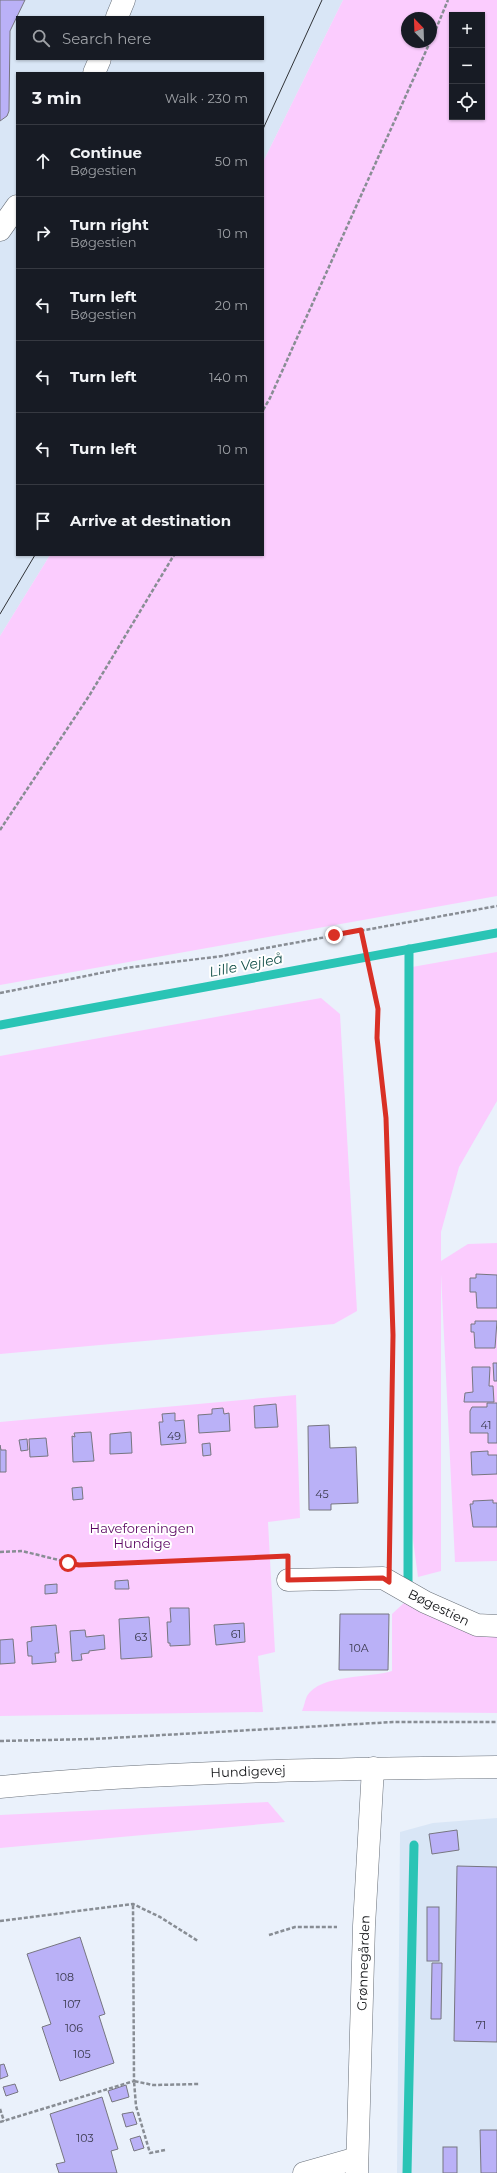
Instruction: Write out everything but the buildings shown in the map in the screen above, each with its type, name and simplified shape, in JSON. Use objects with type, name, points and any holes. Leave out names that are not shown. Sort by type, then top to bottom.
[{"type":"street","points":[[117,16],[124,0]]},
{"type":"street","points":[[94,72],[100,60]]},
{"type":"street","points":[[0,229],[16,207]]},
{"type":"street","name":"Bøgestien","points":[[288,1580],[383,1578],[424,1602],[477,1625],[497,1626]]},
{"type":"street","name":"Hundigevej","points":[[0,1787],[121,1777],[246,1770],[497,1767]]},
{"type":"street","name":"Grønnegården","points":[[304,2173],[356,2166],[364,1926],[373,1768]]},
{"type":"path","points":[[437,27],[448,0]]},
{"type":"path","points":[[264,408],[270,398],[428,48]]},
{"type":"path","points":[[0,830],[88,696],[173,556]]},
{"type":"path","points":[[0,993],[126,968],[222,956],[497,906]]},
{"type":"path","points":[[361,930],[378,1009],[377,1038],[386,1118],[393,1327],[389,1582]]},
{"type":"path","points":[[0,1552],[29,1552],[79,1565],[288,1556],[288,1580]]},
{"type":"path","points":[[0,1741],[93,1739],[393,1722],[497,1722]]},
{"type":"path","points":[[0,1921],[133,1904],[160,1917],[198,1941]]},
{"type":"path","points":[[133,1904],[134,2081],[136,2106],[150,2153],[165,2150]]},
{"type":"path","points":[[268,1935],[295,1927],[364,1926]]},
{"type":"path","points":[[0,2122],[134,2081],[153,2085],[200,2084]]},
{"type":"path","points":[[0,2110],[4,2121]]},
{"type":"shaded area","points":[[0,0],[343,0],[264,160],[264,72],[16,72],[16,556],[49,556],[0,636]]},
{"type":"shaded area","points":[[497,1818],[497,2173],[397,2173],[400,1832],[433,1823]]},
{"type":"green space","points":[[343,0],[497,0],[497,896],[0,985],[0,636],[49,556],[264,556],[264,160]]},
{"type":"green space","points":[[497,952],[497,1101],[459,1167],[441,1232],[441,1261],[468,1244],[497,1243],[497,1561],[455,1562],[441,1274],[441,1571],[418,1577],[411,1525],[412,967]]},
{"type":"green space","points":[[321,998],[340,1014],[357,1311],[334,1324],[0,1354],[0,1056]]},
{"type":"green space","name":"Haveforeningen Hundige","points":[[296,1395],[300,1518],[268,1522],[275,1652],[258,1656],[263,1712],[0,1716],[0,1422]]},
{"type":"green space","points":[[405,1602],[497,1629],[497,1713],[302,1711],[307,1696],[314,1689],[323,1684],[334,1680],[392,1671],[392,1614]]},
{"type":"green space","points":[[268,1802],[285,1822],[0,1848],[0,1815]]},
{"type":"waterway","name":"Lille Vejleå","points":[[0,1025],[497,933]]},
{"type":"waterway","points":[[408,1582],[409,949]]},
{"type":"waterway","points":[[407,2173],[414,1845]]},
{"type":"tram line","points":[[264,127],[322,0]]},
{"type":"tram line","points":[[0,614],[34,556]]},
{"type":"route","points":[[68,1563],[79,1565],[288,1556],[288,1580],[383,1578],[389,1582],[393,1335],[386,1118],[377,1038],[378,1009],[361,930],[334,935]]}]
